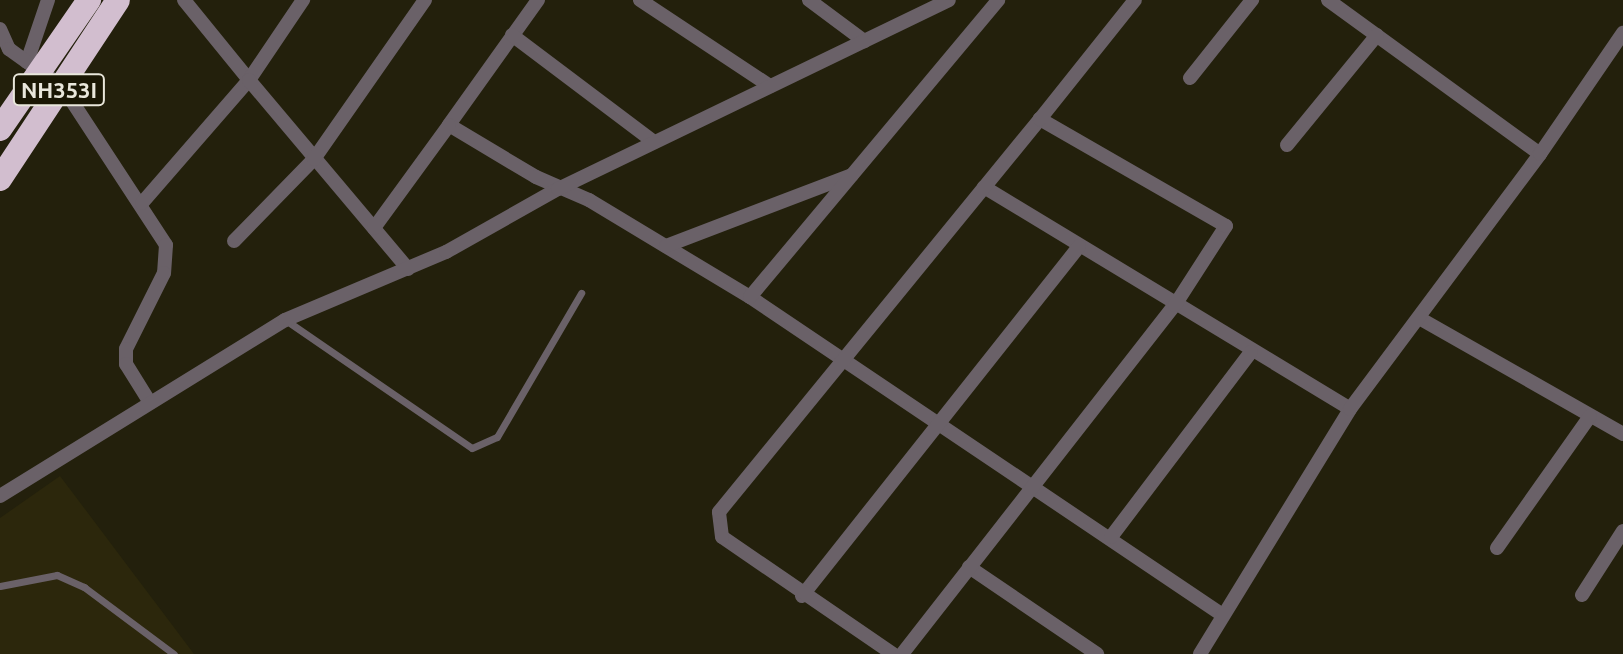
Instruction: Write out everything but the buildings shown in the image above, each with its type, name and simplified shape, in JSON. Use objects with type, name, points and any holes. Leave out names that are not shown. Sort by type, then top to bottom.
[{"type":"highway","name":"NH353I","points":[[2,119],[34,67],[89,0]]},
{"type":"highway","name":"NH353I","points":[[0,179],[118,0]]},
{"type":"street","points":[[34,67],[48,0]]},
{"type":"street","points":[[184,0],[408,269]]},
{"type":"street","points":[[142,203],[249,80],[303,0]]},
{"type":"street","points":[[234,241],[314,159],[425,0]]},
{"type":"street","points":[[374,228],[538,0]]},
{"type":"street","points":[[640,0],[770,86]]},
{"type":"street","points":[[809,0],[864,41]]},
{"type":"street","points":[[0,496],[149,401],[285,320],[408,269],[558,189],[949,0]]},
{"type":"street","points":[[750,297],[998,0]]},
{"type":"street","points":[[893,654],[802,596],[722,537],[717,522],[725,499],[1135,0]]},
{"type":"street","points":[[1190,78],[1252,0]]},
{"type":"street","points":[[1328,0],[1540,154]]},
{"type":"street","points":[[0,29],[4,46],[62,86],[142,203],[168,255],[126,349],[126,364],[149,401]]},
{"type":"street","points":[[1200,654],[1221,614],[1350,409],[1540,154],[1623,33]]},
{"type":"street","points":[[512,35],[654,142]]},
{"type":"street","points":[[1287,145],[1377,35]]},
{"type":"street","points":[[902,654],[1175,305],[1226,226],[1040,119]]},
{"type":"street","points":[[449,125],[558,189],[589,200],[750,297],[1111,537],[1221,614]]},
{"type":"street","points":[[666,246],[783,197],[852,175]]},
{"type":"street","points":[[984,187],[1251,352],[1350,409]]},
{"type":"street","points":[[802,596],[1079,246]]},
{"type":"street","points":[[1419,318],[1623,434]]},
{"type":"street","points":[[1111,537],[1251,352]]},
{"type":"street","points":[[1497,548],[1590,416]]},
{"type":"street","points":[[1582,595],[1623,531]]},
{"type":"street","points":[[969,567],[1097,654]]},
{"type":"lane","points":[[285,320],[472,448],[497,437],[581,293]]},
{"type":"lane","points":[[0,586],[46,573],[57,575],[84,587],[174,654]]},
{"type":"shaded area","points":[[60,476],[194,654],[0,654],[0,518]]}]
